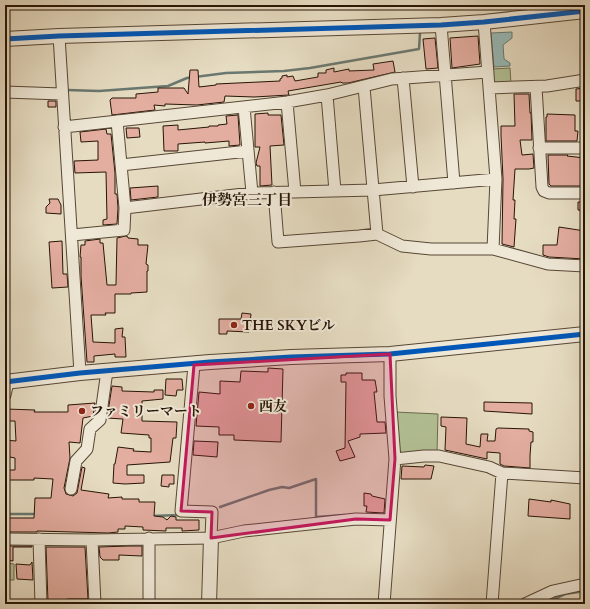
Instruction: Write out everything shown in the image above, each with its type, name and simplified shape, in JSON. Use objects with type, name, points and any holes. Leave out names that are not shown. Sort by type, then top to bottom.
[{"type":"street","points":[[5,39],[59,36],[440,25],[484,22],[585,11]]},
{"type":"street","points":[[484,22],[496,179],[493,249]]},
{"type":"street","points":[[440,25],[446,74],[454,183]]},
{"type":"street","points":[[59,36],[80,373]]},
{"type":"street","points":[[64,127],[287,102],[327,96],[392,79],[488,72]]},
{"type":"street","points":[[404,78],[413,187]]},
{"type":"street","points":[[490,88],[536,87],[585,80]]},
{"type":"street","points":[[364,87],[377,234]]},
{"type":"street","points":[[536,87],[542,187],[544,191],[585,193]]},
{"type":"street","points":[[5,92],[62,94]]},
{"type":"street","points":[[327,96],[335,191]]},
{"type":"street","points":[[287,102],[295,192]]},
{"type":"street","points":[[244,107],[252,193]]},
{"type":"street","points":[[72,235],[124,230],[125,208],[117,121]]},
{"type":"street","points":[[539,148],[585,148]]},
{"type":"street","points":[[121,165],[248,151]]},
{"type":"street","points":[[125,208],[252,193],[374,190],[496,179]]},
{"type":"street","points":[[274,192],[278,242],[377,234],[402,246],[431,249],[493,249],[548,264],[585,266]]},
{"type":"street","points":[[6,386],[80,373],[284,358],[390,354],[585,334]]},
{"type":"street","points":[[384,604],[395,459],[390,396],[390,354]]},
{"type":"street","points":[[194,364],[181,511],[212,512],[209,604]]},
{"type":"street","points":[[71,489],[76,461],[87,449],[90,429],[100,420],[107,371]]},
{"type":"street","points":[[395,459],[439,456],[489,467],[502,473],[585,478]]},
{"type":"street","points":[[492,604],[502,473]]},
{"type":"street","points":[[5,539],[92,540],[211,538],[244,531],[356,519],[390,520]]},
{"type":"street","points":[[149,538],[149,604]]},
{"type":"street","points":[[39,539],[41,604]]},
{"type":"street","points":[[92,540],[95,604]]},
{"type":"street","points":[[525,604],[553,591],[585,584]]},
{"type":"highlighted area","points":[[390,354],[395,459],[390,520],[356,519],[211,538],[212,512],[181,511],[194,365]]},
{"type":"green space","points":[[510,68],[511,84],[493,82],[492,69]]},
{"type":"green space","points":[[395,412],[438,414],[437,452],[399,455]]},
{"type":"green space","points":[[5,563],[14,564],[14,580],[5,580]]},
{"type":"water","points":[[512,32],[512,38],[503,45],[504,59],[510,63],[510,66],[494,67],[491,33]]},
{"type":"building","points":[[478,36],[480,64],[452,68],[450,38]]},
{"type":"building","points":[[435,38],[438,68],[426,69],[423,39]]},
{"type":"building","points":[[393,61],[395,72],[348,83],[341,82],[288,91],[289,95],[254,97],[225,96],[224,102],[197,105],[154,105],[155,110],[112,115],[110,100],[112,98],[136,98],[136,94],[158,92],[158,88],[184,88],[188,94],[190,70],[198,70],[199,87],[216,84],[280,81],[282,76],[287,75],[287,77],[293,76],[295,81],[318,77],[318,73],[326,73],[326,70],[334,68],[334,72],[349,69],[349,71],[374,70],[373,64]]},
{"type":"building","points":[[585,88],[584,101],[576,101],[576,89]]},
{"type":"building","points":[[514,94],[529,94],[532,140],[520,140],[522,155],[533,154],[534,168],[515,169],[513,200],[515,200],[514,219],[516,219],[514,247],[502,244],[503,179],[501,126],[515,126]]},
{"type":"building","points":[[48,101],[56,101],[56,107],[48,107]]},
{"type":"building","points":[[268,113],[268,115],[281,115],[284,145],[270,146],[272,185],[260,186],[260,166],[257,166],[256,163],[260,147],[255,147],[255,114]]},
{"type":"building","points":[[547,114],[575,115],[575,131],[578,131],[577,141],[546,141]]},
{"type":"building","points":[[238,115],[240,145],[229,146],[229,141],[178,144],[178,151],[164,151],[163,126],[178,125],[178,130],[218,126],[227,124],[226,116]]},
{"type":"building","points":[[126,128],[139,128],[140,137],[127,138]]},
{"type":"building","points":[[106,129],[107,134],[111,134],[115,173],[115,194],[117,194],[118,208],[117,224],[103,225],[103,220],[107,219],[106,172],[75,173],[74,161],[98,160],[98,141],[81,142],[80,132]]},
{"type":"building","points":[[548,155],[568,155],[567,156],[585,158],[585,186],[551,186],[549,184]]},
{"type":"building","points":[[158,186],[158,197],[131,200],[130,188]]},
{"type":"building","points":[[49,199],[58,199],[61,205],[61,214],[46,213],[46,207],[50,203]]},
{"type":"building","points":[[578,202],[585,202],[585,211],[578,210]]},
{"type":"building","points":[[559,227],[585,231],[584,259],[549,257],[543,255],[543,245],[557,245]]},
{"type":"building","points":[[126,236],[128,238],[138,239],[138,245],[148,245],[146,264],[148,265],[147,292],[115,294],[115,313],[105,313],[106,315],[91,315],[93,342],[115,343],[115,329],[123,328],[122,337],[125,337],[126,357],[115,357],[115,354],[94,356],[94,362],[87,362],[80,257],[81,245],[85,245],[85,241],[100,239],[100,243],[103,243],[107,285],[116,285],[117,238]]},
{"type":"building","points":[[62,241],[63,274],[67,274],[68,287],[52,288],[49,242]]},
{"type":"building","name":"THE SKYビル","points":[[242,313],[251,314],[249,332],[227,331],[227,334],[219,334],[219,319],[241,319]]},
{"type":"building","name":"西友","points":[[268,368],[283,369],[281,442],[234,440],[234,435],[219,435],[219,427],[196,426],[199,392],[220,394],[220,381],[240,382],[241,371],[268,372]]},
{"type":"building","points":[[346,373],[362,373],[362,380],[375,380],[377,392],[374,392],[377,422],[385,422],[386,433],[360,434],[360,437],[348,441],[355,457],[340,461],[336,451],[345,448],[346,382],[341,382],[341,375],[346,375]]},
{"type":"building","points":[[166,379],[182,379],[183,390],[177,390],[176,396],[165,395]]},
{"type":"building","points":[[112,386],[122,387],[122,391],[154,392],[154,390],[163,390],[163,399],[142,401],[142,421],[177,422],[176,438],[173,438],[170,462],[127,465],[127,475],[144,475],[144,483],[113,483],[114,464],[118,447],[134,449],[133,451],[151,452],[151,438],[149,438],[149,435],[121,433],[123,419],[107,418]]},
{"type":"building","points":[[484,402],[532,403],[532,414],[484,411]]},
{"type":"building","points":[[95,403],[93,416],[83,418],[80,443],[69,442],[70,458],[64,488],[66,494],[73,496],[77,493],[82,467],[85,468],[81,490],[109,494],[108,498],[122,497],[122,499],[139,499],[139,502],[155,502],[154,516],[163,517],[167,520],[171,516],[176,517],[176,520],[199,520],[199,530],[182,531],[182,528],[166,528],[166,531],[143,530],[143,527],[125,526],[125,529],[118,529],[118,532],[108,533],[37,531],[5,532],[5,518],[34,518],[35,498],[51,498],[53,479],[34,478],[34,480],[6,480],[6,470],[15,470],[15,458],[5,456],[5,440],[16,441],[15,421],[5,421],[6,409],[35,410],[34,412],[68,412],[68,405]]},
{"type":"building","points":[[441,417],[467,418],[466,444],[480,447],[481,434],[488,434],[487,441],[495,441],[496,429],[498,428],[529,429],[529,431],[533,432],[530,468],[504,466],[500,464],[500,453],[487,452],[487,459],[445,450],[446,427],[441,426]]},
{"type":"building","points":[[194,441],[218,442],[217,457],[193,455]]},
{"type":"building","points":[[425,465],[434,466],[431,479],[401,479],[402,466],[424,467]]},
{"type":"building","points":[[162,475],[174,475],[174,484],[169,484],[169,487],[161,486]]},
{"type":"building","points":[[364,493],[385,499],[384,513],[366,512],[367,506],[364,506]]},
{"type":"building","points":[[529,499],[551,502],[551,500],[570,504],[570,519],[528,516]]},
{"type":"building","points":[[5,546],[32,547],[13,547],[13,561],[5,560]]},
{"type":"building","points":[[142,546],[142,556],[119,555],[119,560],[103,560],[100,557],[99,547]]},
{"type":"building","points":[[46,547],[85,547],[88,599],[67,599],[67,602],[48,602]]},
{"type":"building","points":[[32,562],[33,580],[17,579],[16,564],[30,565]]},
{"type":"waterway","points":[[67,90],[99,91],[168,86],[187,78],[226,73],[284,71],[310,68],[419,49],[420,33]]},
{"type":"waterway","points":[[220,507],[269,490],[282,487],[289,488],[316,479],[316,517],[345,515]]},
{"type":"waterway","points":[[5,514],[36,514]]},
{"type":"waterway","points":[[151,516],[180,515]]},
{"type":"waterway","points":[[544,604],[565,594],[585,591]]},
{"type":"cycle path","points":[[5,39],[59,36],[441,25],[585,11]]},
{"type":"cycle path","points":[[5,382],[80,373],[210,362],[291,357],[390,354],[585,334]]},
{"type":"place","name":"THE SKYビル","points":[[234,325]]},
{"type":"place","name":"西友","points":[[251,406]]},
{"type":"place","name":"ファミリーマート","points":[[82,411]]},
{"type":"district","name":"伊勢宮三丁目","points":[[247,200]]}]
